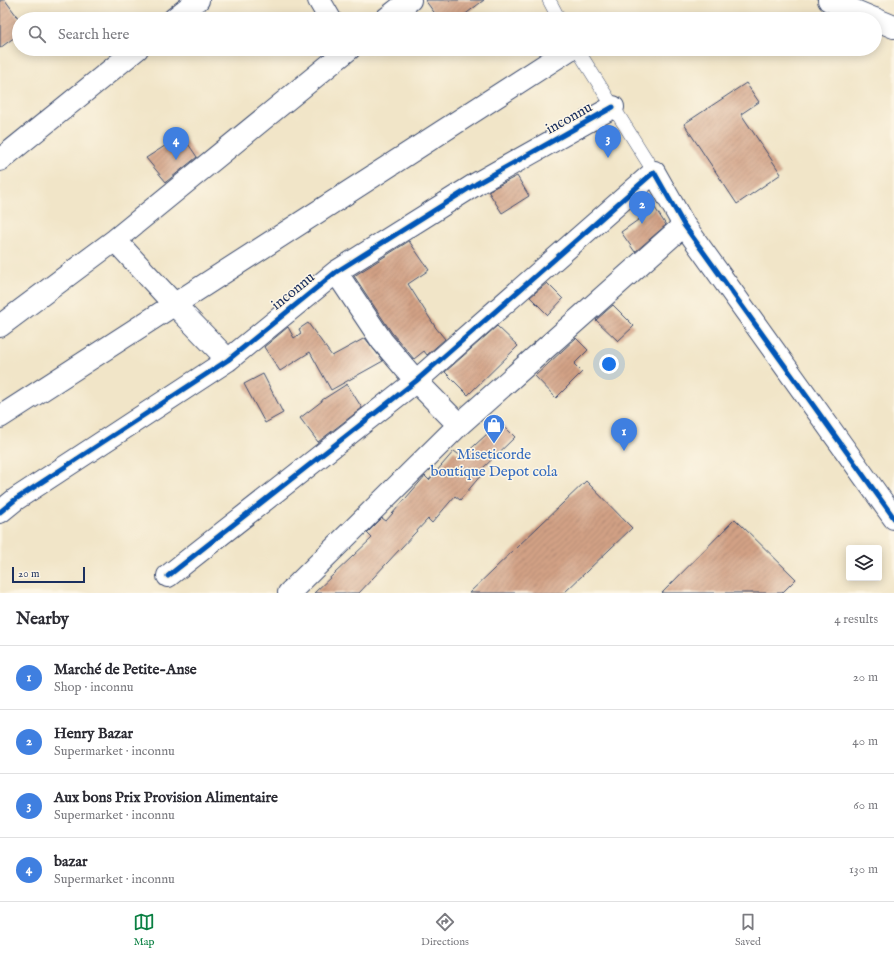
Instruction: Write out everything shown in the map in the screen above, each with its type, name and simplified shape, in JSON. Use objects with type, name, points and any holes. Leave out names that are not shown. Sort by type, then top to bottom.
[{"type":"street","points":[[183,12],[198,0]]},
{"type":"street","points":[[319,0],[326,12]]},
{"type":"street","points":[[395,12],[410,0]]},
{"type":"street","points":[[829,0],[858,12]]},
{"type":"street","points":[[882,22],[894,27]]},
{"type":"street","points":[[0,160],[128,56]]},
{"type":"street","points":[[0,326],[115,240],[340,56]]},
{"type":"street","points":[[0,417],[559,56]]},
{"type":"street","name":"inconnu","points":[[0,512],[16,499],[228,360],[336,272],[476,184],[613,107]]},
{"type":"street","points":[[168,576],[416,381],[654,172],[684,225],[894,518]]},
{"type":"street","points":[[289,593],[459,425],[684,225]]},
{"type":"street","points":[[115,240],[228,360]]},
{"type":"street","name":"inconnu","points":[[336,272],[382,341],[416,381],[459,425]]},
{"type":"lane","points":[[548,0],[555,12]]},
{"type":"lane","points":[[581,56],[654,172]]},
{"type":"building","points":[[0,0],[5,0],[14,12],[12,12],[12,39],[0,48]]},
{"type":"building","points":[[425,0],[484,0],[468,12],[434,12]]},
{"type":"building","points":[[746,83],[759,102],[741,114],[781,174],[737,204],[684,124]]},
{"type":"building","points":[[182,135],[197,157],[166,182],[146,158]]},
{"type":"building","points":[[517,176],[529,196],[502,213],[488,191]]},
{"type":"building","points":[[655,208],[666,225],[635,252],[621,232]]},
{"type":"building","points":[[409,241],[429,270],[408,284],[436,328],[445,339],[427,355],[424,351],[414,359],[392,333],[354,276]]},
{"type":"building","points":[[547,283],[563,299],[548,315],[530,297]]},
{"type":"building","points":[[613,305],[634,326],[618,341],[596,320]]},
{"type":"building","points":[[308,323],[332,356],[365,338],[383,361],[331,390],[310,352],[280,371],[264,347],[288,327],[294,338],[301,333],[299,329]]},
{"type":"building","points":[[497,326],[518,346],[468,395],[445,372]]},
{"type":"building","points":[[576,338],[588,350],[574,364],[582,372],[556,398],[535,376]]},
{"type":"building","points":[[263,374],[283,413],[265,423],[244,384]]},
{"type":"building","points":[[347,384],[362,408],[318,442],[300,418],[322,400]]},
{"type":"building","points":[[500,422],[515,437],[479,472],[482,474],[460,500],[455,496],[432,523],[428,519],[359,593],[314,593],[372,538],[367,533],[382,518],[386,521],[425,476],[429,480],[454,451],[462,457]]},
{"type":"building","points":[[586,481],[632,528],[564,593],[469,593]]},
{"type":"building","points":[[735,519],[796,579],[782,593],[662,593]]},
{"type":"cycle path","points":[[0,512],[16,499],[228,360],[336,272],[476,184],[613,107]]},
{"type":"cycle path","points":[[168,576],[416,381],[654,172],[684,225],[894,518]]},
{"type":"place","name":"Aux bons Prix Provision Alimentaire","points":[[608,158]]},
{"type":"place","name":"bazar","points":[[176,160]]},
{"type":"place","name":"Henry Bazar","points":[[642,224]]},
{"type":"place","name":"Miseticorde boutique Depot cola","points":[[494,444]]},
{"type":"place","name":"Marché de Petite-Anse","points":[[624,451]]}]
